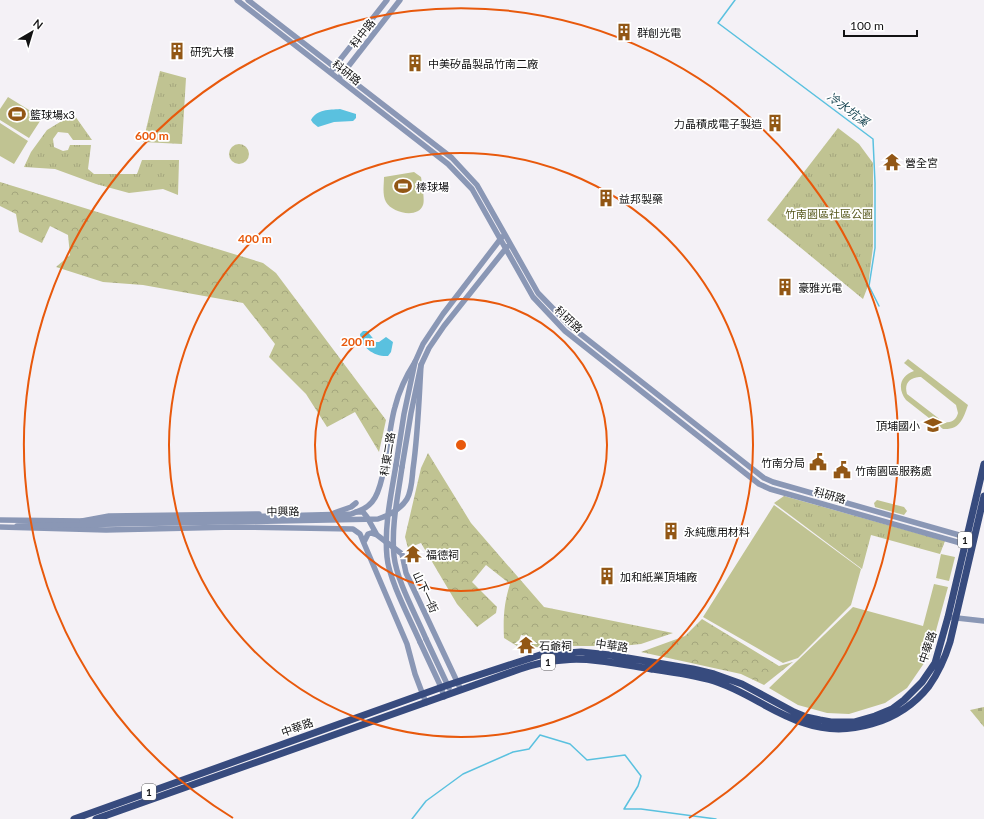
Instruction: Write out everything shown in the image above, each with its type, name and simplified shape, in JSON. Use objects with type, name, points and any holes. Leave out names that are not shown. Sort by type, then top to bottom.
[{"type":"main road","name":"中華路","points":[[74,819],[444,686],[532,657],[552,654],[581,652],[693,669],[714,674],[742,684],[806,717],[831,722],[854,722],[875,716],[892,709],[904,700],[918,687],[935,663],[948,617],[984,464]]},
{"type":"main road","name":"中華路","points":[[96,819],[530,666],[565,660],[584,660],[659,670],[712,681],[737,690],[790,718],[805,724],[829,729],[858,728],[879,722],[910,704],[928,687],[942,664],[956,619],[984,496]]},
{"type":"main road","points":[[224,765],[227,772]]},
{"type":"street","name":"科研路","points":[[237,0],[332,69]]},
{"type":"street","name":"科研路","points":[[248,0],[341,76],[452,158],[477,185],[538,293],[569,326],[764,478],[777,484],[965,540]]},
{"type":"street","name":"科中路","points":[[332,69],[387,0]]},
{"type":"street","name":"科中路","points":[[341,76],[400,0]]},
{"type":"street","name":"科研路","points":[[341,76],[448,164],[472,189],[533,297],[565,331],[759,484],[770,489],[965,540]]},
{"type":"street","name":"科東二路","points":[[444,697],[444,686],[399,574],[394,556],[394,524],[404,414],[415,362],[423,344],[505,234]]},
{"type":"street","name":"科東二路","points":[[451,694],[444,686],[420,642],[391,574],[387,557],[388,513],[421,365],[439,332],[510,242]]},
{"type":"street","name":"中興路","points":[[0,520],[82,521],[351,514],[364,510],[373,501],[381,482],[395,407],[405,378],[415,362]]},
{"type":"street","name":"中興路","points":[[0,527],[378,519],[390,515],[401,507],[408,497],[411,487],[415,453],[421,365]]},
{"type":"street","name":"中興路","points":[[336,513],[351,508],[356,503]]},
{"type":"street","name":"中興路","points":[[82,521],[109,516],[363,512]]},
{"type":"street","name":"山下一街","points":[[363,512],[377,535],[402,554],[406,573],[461,690]]},
{"type":"street","name":"中興路","points":[[17,526],[22,528],[106,530],[235,527],[353,529],[360,534],[364,542],[407,644],[422,694],[426,702]]},
{"type":"street","points":[[364,542],[368,534],[371,533],[377,535]]},
{"type":"street","points":[[948,617],[984,621]]},
{"type":"green space","points":[[160,71],[186,78],[182,144],[143,142]]},
{"type":"green space","name":"籃球場x3","points":[[8,97],[42,118],[29,138],[0,120],[0,109]]},
{"type":"green space","points":[[70,116],[75,116],[92,140],[73,140],[68,133],[58,132],[53,139],[54,147],[63,151],[68,150],[70,145],[91,145],[88,169],[94,174],[137,174],[142,160],[179,160],[178,195],[163,189],[129,193],[96,184],[55,169],[24,167],[31,152],[47,130]]},
{"type":"green space","points":[[0,123],[28,141],[14,164],[0,156]]},
{"type":"green space","name":"竹南園區社區公園","points":[[838,128],[859,144],[873,163],[873,247],[868,286],[863,299],[767,220]]},
{"type":"green space","points":[[235,144],[243,144],[249,150],[249,158],[243,164],[235,164],[229,158],[229,150]]},
{"type":"green space","name":"棒球場","points":[[414,172],[421,177],[424,196],[423,205],[416,212],[411,213],[405,213],[389,206],[385,199],[384,177]]},
{"type":"green space","points":[[0,182],[263,263],[276,273],[386,420],[379,452],[355,412],[327,427],[306,394],[269,357],[275,344],[243,303],[143,285],[103,282],[56,267],[70,255],[68,235],[50,226],[42,243],[19,232],[16,214],[0,206]]},
{"type":"green space","points":[[908,359],[968,405],[960,423],[957,426],[949,429],[943,429],[906,400],[901,391],[901,383],[909,373],[914,371],[904,363]],"holes":[[[921,377],[956,405],[958,413],[954,420],[950,422],[942,421],[907,394],[906,387],[908,382],[912,379]]]},
{"type":"green space","points":[[428,453],[471,523],[544,607],[673,633],[641,644],[621,646],[548,646],[530,648],[532,637],[521,635],[517,646],[504,638],[504,611],[510,584],[486,565],[472,582],[497,607],[496,613],[477,627],[457,604],[421,543],[408,548],[405,537],[421,468]]},
{"type":"green space","points":[[784,496],[945,541],[940,554],[871,535],[862,569],[774,503]]},
{"type":"green space","points":[[877,500],[904,507],[907,511],[904,515],[875,507],[874,503]]},
{"type":"green space","points":[[774,505],[861,569],[851,605],[798,658],[783,663],[703,617]]},
{"type":"green space","points":[[941,554],[955,557],[949,581],[936,578]]},
{"type":"green space","points":[[934,584],[948,587],[929,656],[907,688],[885,703],[849,714],[827,713],[798,705],[769,688],[853,607],[923,626]]},
{"type":"green space","points":[[702,619],[779,666],[793,662],[764,685],[741,674],[641,652],[685,636]]},
{"type":"green space","points":[[984,707],[984,727],[970,710]]},
{"type":"water","points":[[340,109],[356,114],[356,118],[353,121],[334,122],[318,127],[311,120],[320,112]]},
{"type":"water","points":[[363,331],[367,331],[376,342],[379,342],[386,337],[393,342],[391,352],[388,356],[378,355],[366,347],[360,334]]},
{"type":"waterway","name":"冷水坑溪","points":[[735,0],[718,23],[873,139],[875,248],[869,286],[879,306]]},
{"type":"waterway","points":[[412,819],[426,801],[463,774],[513,752],[529,749],[540,735],[570,744],[587,760],[625,755],[641,776],[638,786],[624,809],[641,809],[716,819]]},
{"type":"place","name":"群創光電","points":[[624,32]]},
{"type":"place","name":"研究大樓","points":[[177,51]]},
{"type":"place","name":"中美矽晶製品竹南二廠","points":[[415,63]]},
{"type":"place","name":"籃球場x3","points":[[17,114]]},
{"type":"place","name":"力晶積成電子製造","points":[[775,123]]},
{"type":"place","name":"營全宮","points":[[892,162]]},
{"type":"place","name":"棒球場","points":[[403,186]]},
{"type":"place","name":"益邦製藥","points":[[606,198]]},
{"type":"place","name":"豪雅光電","points":[[785,287]]},
{"type":"place","name":"頂埔國小","points":[[933,425]]},
{"type":"place","name":"竹南分局","points":[[818,462]]},
{"type":"place","name":"竹南園區服務處","points":[[842,470]]},
{"type":"place","name":"永純應用材料","points":[[671,531]]},
{"type":"place","name":"福德祠","points":[[413,554]]},
{"type":"place","name":"加和紙業頂埔廠","points":[[607,576]]},
{"type":"place","name":"石爺祠","points":[[526,645]]}]
